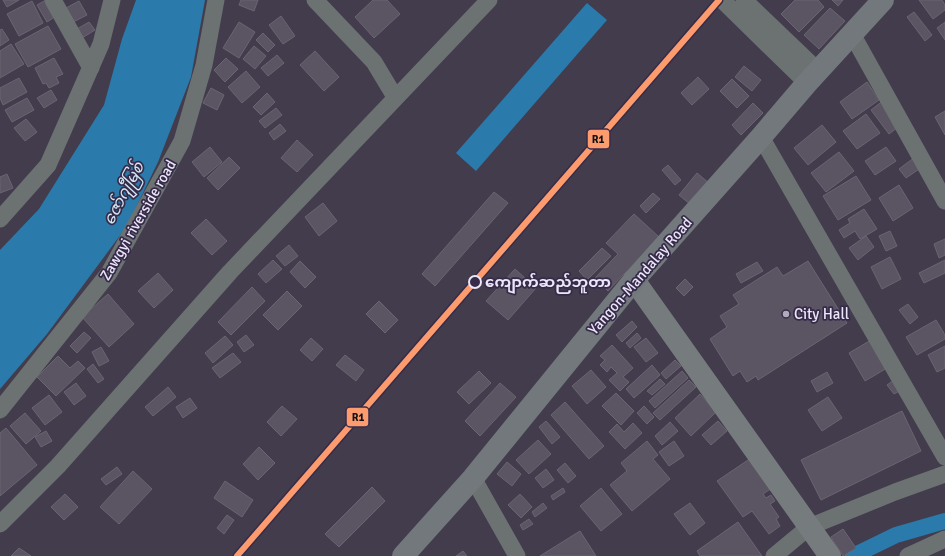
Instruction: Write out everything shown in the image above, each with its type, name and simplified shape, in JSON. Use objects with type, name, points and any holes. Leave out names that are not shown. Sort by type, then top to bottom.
[{"type":"highway","name":"Yangon-Mandalay Road","points":[[403,556],[472,478],[634,280],[761,138],[812,77],[883,0]]},
{"type":"street","points":[[53,0],[91,68]]},
{"type":"street","points":[[0,219],[48,165],[101,44],[112,0]]},
{"type":"street","name":"Zawgyi riverside road","points":[[0,410],[109,274],[182,142],[204,65],[216,0]]},
{"type":"street","points":[[315,0],[374,62],[395,97]]},
{"type":"street","points":[[0,524],[58,466],[230,272],[489,0]]},
{"type":"street","points":[[722,0],[812,77]]},
{"type":"street","points":[[744,0],[812,77]]},
{"type":"street","points":[[852,34],[945,201]]},
{"type":"street","points":[[761,138],[945,457]]},
{"type":"street","points":[[634,280],[820,541]]},
{"type":"street","points":[[774,556],[820,541],[895,492],[945,474]]},
{"type":"street","points":[[472,478],[517,556]]},
{"type":"street","points":[[908,556],[945,539]]},
{"type":"water","name":"ဇော်ဂျီမြစ်","points":[[136,0],[205,0],[191,77],[158,162],[127,226],[47,334],[0,389],[0,250],[39,209],[104,105],[122,39]]},
{"type":"water","points":[[587,3],[607,20],[476,171],[456,153]]},
{"type":"building","points":[[3,0],[19,0],[7,7]]},
{"type":"building","points":[[46,0],[56,16],[47,22],[37,5]]},
{"type":"building","points":[[241,0],[258,0],[254,11],[239,5]]},
{"type":"building","points":[[373,0],[387,0],[400,14],[374,38],[355,17]]},
{"type":"building","points":[[795,0],[818,0],[824,7],[799,32],[781,14]]},
{"type":"building","points":[[832,0],[843,0],[838,6]]},
{"type":"building","points":[[919,0],[942,0],[945,5],[945,10],[933,19]]},
{"type":"building","points":[[32,1],[43,23],[19,36],[7,14]]},
{"type":"building","points":[[79,1],[87,15],[73,22],[66,8]]},
{"type":"building","points":[[830,8],[845,21],[819,49],[804,35]]},
{"type":"building","points":[[914,12],[932,35],[925,41],[907,17]]},
{"type":"building","points":[[281,16],[295,36],[283,44],[269,25]]},
{"type":"building","points":[[89,22],[95,30],[82,38],[77,29]]},
{"type":"building","points":[[239,22],[255,32],[239,58],[223,48]]},
{"type":"building","points":[[945,22],[945,40],[937,28]]},
{"type":"building","points":[[48,26],[61,49],[28,67],[15,44]]},
{"type":"building","points":[[2,29],[9,40],[0,46],[0,30]]},
{"type":"building","points":[[263,33],[275,45],[268,52],[256,40]]},
{"type":"building","points":[[11,44],[24,64],[0,78],[0,51]]},
{"type":"building","points":[[254,46],[266,56],[255,69],[243,59]]},
{"type":"building","points":[[315,51],[339,77],[324,91],[300,65]]},
{"type":"building","points":[[277,55],[284,63],[268,76],[261,68]]},
{"type":"building","points":[[54,58],[63,74],[56,77],[59,83],[49,88],[46,83],[43,84],[35,68]]},
{"type":"building","points":[[226,58],[238,69],[225,82],[214,70]]},
{"type":"building","points":[[744,66],[761,80],[752,91],[735,77]]},
{"type":"building","points":[[246,71],[260,87],[242,103],[228,87]]},
{"type":"building","points":[[698,77],[709,89],[692,105],[681,93]]},
{"type":"building","points":[[19,78],[27,92],[3,105],[0,98],[0,88]]},
{"type":"building","points":[[732,79],[749,96],[737,108],[720,91]]},
{"type":"building","points":[[867,82],[879,100],[852,119],[840,102]]},
{"type":"building","points":[[211,88],[224,95],[217,110],[203,103]]},
{"type":"building","points":[[51,90],[57,100],[44,108],[37,98]]},
{"type":"building","points":[[267,93],[275,102],[261,115],[253,107]]},
{"type":"building","points":[[27,98],[34,110],[12,122],[5,110]]},
{"type":"building","points":[[884,100],[902,124],[889,134],[871,110]]},
{"type":"building","points":[[753,103],[763,113],[741,135],[732,125]]},
{"type":"building","points":[[276,108],[282,115],[265,128],[259,121]]},
{"type":"building","points":[[945,111],[945,135],[935,117]]},
{"type":"building","points":[[866,114],[880,133],[857,149],[843,131]]},
{"type":"building","points":[[26,119],[37,132],[25,141],[14,128]]},
{"type":"building","points":[[280,124],[286,131],[274,140],[269,133]]},
{"type":"building","points":[[822,125],[836,142],[808,165],[794,148]]},
{"type":"building","points":[[297,140],[313,155],[297,172],[281,158]]},
{"type":"building","points":[[210,147],[222,162],[204,177],[192,162]]},
{"type":"building","points":[[886,147],[896,161],[875,175],[865,161]]},
{"type":"building","points":[[839,152],[854,171],[826,192],[811,173]]},
{"type":"building","points":[[229,157],[240,168],[218,190],[207,178]]},
{"type":"building","points":[[915,157],[922,167],[906,178],[899,169]]},
{"type":"building","points":[[668,165],[681,180],[675,185],[662,170]]},
{"type":"building","points":[[697,173],[709,183],[691,205],[679,195]]},
{"type":"building","points":[[7,174],[13,188],[0,193],[0,177]]},
{"type":"building","points":[[856,176],[871,200],[838,220],[823,196]]},
{"type":"building","points":[[899,185],[913,208],[893,221],[879,198]]},
{"type":"building","points":[[494,192],[508,203],[435,286],[422,274]]},
{"type":"building","points":[[653,193],[660,199],[646,213],[640,206]]},
{"type":"building","points":[[323,203],[337,221],[319,236],[305,217]]},
{"type":"building","points":[[864,209],[877,229],[860,239],[855,231],[844,238],[839,230],[850,223],[848,219]]},
{"type":"building","points":[[634,214],[659,237],[608,291],[595,278],[618,254],[606,243]]},
{"type":"building","points":[[206,219],[227,241],[212,255],[191,233]]},
{"type":"building","points":[[890,231],[897,246],[886,251],[879,236]]},
{"type":"building","points":[[866,236],[874,247],[858,260],[849,248]]},
{"type":"building","points":[[945,239],[945,255],[939,258],[934,244]]},
{"type":"building","points":[[289,245],[298,256],[285,266],[276,256]]},
{"type":"building","points":[[602,248],[611,256],[587,280],[579,271]]},
{"type":"building","points":[[890,257],[901,279],[882,289],[871,267]]},
{"type":"building","points":[[273,260],[282,269],[266,283],[258,274]]},
{"type":"building","points":[[945,260],[945,273],[924,283],[919,273]]},
{"type":"building","points":[[300,261],[316,277],[305,288],[290,272]]},
{"type":"building","points":[[808,261],[847,323],[758,380],[756,376],[747,382],[740,371],[733,376],[710,339],[727,327],[720,316],[739,304],[733,295],[777,267],[783,276]]},
{"type":"building","points":[[757,262],[763,271],[741,283],[736,274]]},
{"type":"building","name":"ကျောက်ဆည်ဘူတာ","points":[[515,269],[536,288],[508,320],[486,301]]},
{"type":"building","points":[[158,273],[173,290],[154,308],[138,291]]},
{"type":"building","points":[[685,279],[693,287],[684,296],[676,288]]},
{"type":"building","points":[[252,287],[265,301],[231,335],[218,322]]},
{"type":"building","points":[[287,291],[302,306],[278,330],[263,315]]},
{"type":"building","points":[[108,294],[134,324],[109,347],[82,317]]},
{"type":"building","points":[[379,301],[398,320],[385,333],[366,314]]},
{"type":"building","points":[[908,304],[918,317],[910,324],[899,310]]},
{"type":"building","points":[[936,320],[945,335],[945,339],[917,355],[906,337]]},
{"type":"building","points":[[632,321],[637,327],[622,342],[616,335]]},
{"type":"building","points":[[84,332],[91,338],[77,353],[70,346]]},
{"type":"building","points":[[637,333],[641,338],[630,348],[626,343]]},
{"type":"building","points":[[246,335],[254,345],[244,352],[237,342]]},
{"type":"building","points":[[225,336],[233,345],[213,363],[205,353]]},
{"type":"building","points":[[311,338],[323,349],[312,361],[300,350]]},
{"type":"building","points":[[646,338],[658,353],[646,362],[634,347]]},
{"type":"building","points":[[871,340],[887,368],[865,381],[849,353]]},
{"type":"building","points":[[612,345],[633,368],[623,377],[629,382],[620,391],[609,380],[617,373],[611,367],[607,372],[600,365],[605,360],[600,356]]},
{"type":"building","points":[[945,346],[945,368],[937,372],[928,355]]},
{"type":"building","points":[[101,347],[109,361],[99,366],[92,352]]},
{"type":"building","points":[[233,353],[241,362],[220,378],[212,368]]},
{"type":"building","points":[[345,355],[364,370],[356,381],[336,365]]},
{"type":"building","points":[[58,356],[70,368],[78,361],[85,368],[56,396],[37,377]]},
{"type":"building","points":[[675,360],[681,366],[666,379],[661,373]]},
{"type":"building","points":[[93,364],[104,379],[98,383],[87,369]]},
{"type":"building","points":[[652,365],[660,375],[634,398],[626,389]]},
{"type":"building","points":[[591,370],[606,387],[587,404],[572,386]]},
{"type":"building","points":[[479,371],[491,383],[469,404],[457,392]]},
{"type":"building","points":[[682,371],[688,378],[655,408],[649,401]]},
{"type":"building","points":[[827,372],[833,383],[817,392],[811,381]]},
{"type":"building","points":[[660,379],[665,384],[652,395],[647,391]]},
{"type":"building","points":[[689,380],[696,387],[660,420],[653,413]]},
{"type":"building","points":[[894,380],[901,390],[894,394],[887,385]]},
{"type":"building","points":[[76,383],[86,396],[74,405],[64,392]]},
{"type":"building","points":[[500,383],[516,397],[480,436],[465,421]]},
{"type":"building","points":[[168,387],[176,397],[153,416],[145,407]]},
{"type":"building","points":[[616,393],[634,411],[621,425],[602,406]]},
{"type":"building","points":[[700,394],[716,412],[691,436],[675,418]]},
{"type":"building","points":[[49,395],[62,412],[45,425],[32,408]]},
{"type":"building","points":[[828,397],[842,418],[822,431],[808,410]]},
{"type":"building","points":[[190,398],[197,408],[183,418],[176,407]]},
{"type":"building","points":[[565,402],[604,446],[589,459],[551,415]]},
{"type":"building","points":[[282,406],[297,419],[281,436],[267,422]]},
{"type":"building","points":[[644,406],[654,417],[647,424],[637,413]]},
{"type":"building","points":[[902,411],[921,451],[821,500],[801,460]]},
{"type":"building","points":[[25,413],[41,431],[26,444],[10,426]]},
{"type":"building","points":[[546,421],[560,437],[552,444],[539,427]]},
{"type":"building","points":[[718,421],[727,431],[711,445],[702,435]]},
{"type":"building","points":[[670,422],[678,431],[662,445],[655,436]]},
{"type":"building","points":[[633,423],[642,433],[625,449],[609,432],[617,424],[624,432]]},
{"type":"building","points":[[6,428],[37,465],[0,496],[0,433]]},
{"type":"building","points":[[46,431],[52,441],[41,447],[35,437]]},
{"type":"building","points":[[538,440],[551,454],[529,474],[516,460]]},
{"type":"building","points":[[647,441],[658,455],[653,459],[670,479],[632,511],[610,485],[627,471],[621,463]]},
{"type":"building","points":[[674,441],[684,456],[669,466],[659,452]]},
{"type":"building","points":[[259,447],[275,463],[258,480],[243,464]]},
{"type":"building","points":[[751,458],[772,488],[763,494],[766,498],[771,495],[775,501],[770,504],[779,517],[776,519],[780,526],[769,534],[752,511],[743,517],[717,481]]},
{"type":"building","points":[[507,462],[521,474],[512,486],[497,474]]},
{"type":"building","points":[[565,463],[576,476],[568,483],[557,470]]},
{"type":"building","points":[[117,467],[122,474],[106,485],[101,479]]},
{"type":"building","points":[[546,469],[554,480],[543,488],[535,478]]},
{"type":"building","points":[[133,471],[152,489],[119,524],[100,507]]},
{"type":"building","points":[[225,481],[253,500],[242,517],[214,498]]},
{"type":"building","points":[[372,487],[385,501],[339,547],[325,534]]},
{"type":"building","points":[[563,488],[565,492],[553,500],[551,496]]},
{"type":"building","points":[[601,488],[622,514],[601,531],[580,506]]},
{"type":"building","points":[[65,494],[78,507],[64,520],[51,507]]},
{"type":"building","points":[[520,494],[532,507],[521,518],[508,505]]},
{"type":"building","points":[[543,503],[547,508],[535,517],[532,512]]},
{"type":"building","points":[[690,503],[705,523],[690,535],[674,514]]},
{"type":"building","points":[[227,515],[234,520],[224,534],[217,528]]},
{"type":"building","points":[[529,519],[533,524],[523,530],[520,525]]},
{"type":"building","points":[[738,522],[762,556],[700,556],[697,551]]},
{"type":"building","points":[[843,529],[856,548],[843,556],[831,537]]},
{"type":"building","points":[[580,531],[596,556],[540,556]]},
{"type":"building","points":[[19,548],[31,556],[11,556]]},
{"type":"building","points":[[463,551],[467,556],[456,556]]},
{"type":"waterway","points":[[853,556],[896,535],[945,521]]},
{"type":"transit line","name":"R1","points":[[237,556],[719,0]]},
{"type":"place","name":"ကျောက်ဆည်ဘူတာ","points":[[475,282]]},
{"type":"place","name":"City Hall","points":[[786,314]]}]
